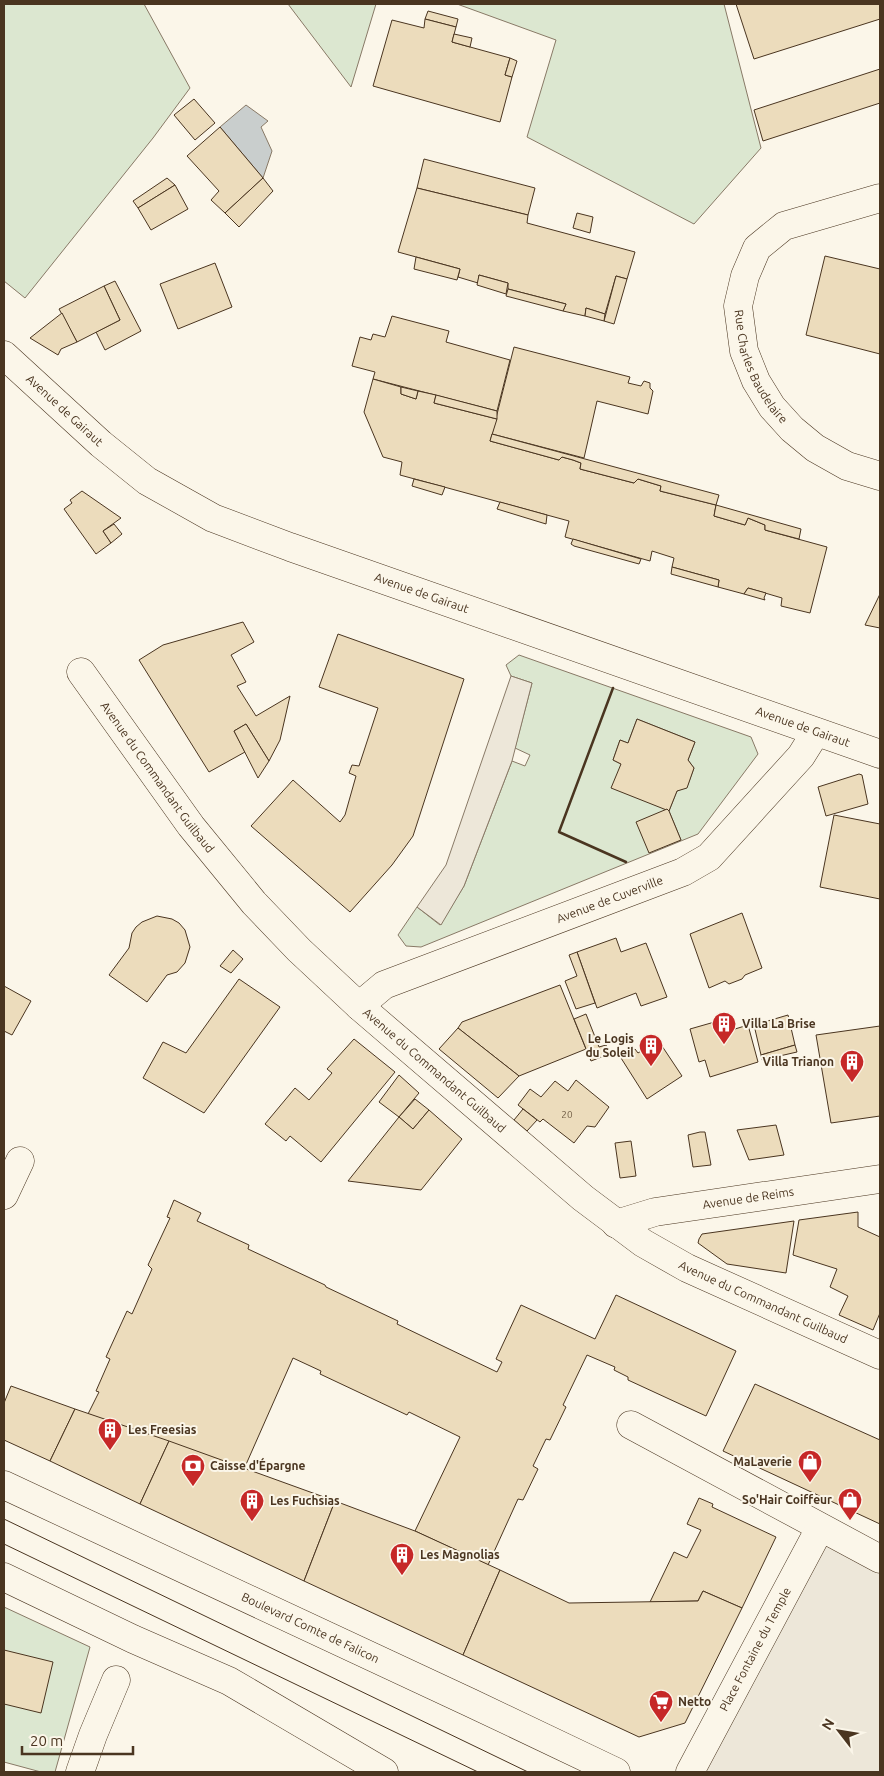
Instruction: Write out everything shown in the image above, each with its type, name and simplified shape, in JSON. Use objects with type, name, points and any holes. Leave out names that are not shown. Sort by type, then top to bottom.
[{"type":"street","name":"Rue Charles Baudelaire","points":[[880,198],[784,226],[757,248],[745,276],[738,306],[744,351],[756,381],[772,407],[792,429],[815,448],[847,466],[880,476]]},
{"type":"street","name":"Avenue de Gairaut","points":[[4,355],[100,444],[147,481],[214,518],[880,754]]},
{"type":"street","name":"Avenue du Commandant Guilbaud","points":[[81,672],[191,826],[248,895],[299,950],[359,1006],[584,1198],[643,1243],[687,1268],[880,1355]]},
{"type":"street","name":"Avenue de Cuverville","points":[[359,1006],[384,985],[683,872],[709,857],[801,756],[816,732]]},
{"type":"street","points":[[4,1195],[20,1161]]},
{"type":"street","name":"Avenue de Reims","points":[[616,1224],[655,1212],[880,1180]]},
{"type":"street","points":[[631,1426],[880,1559]]},
{"type":"street","name":"Boulevard Comte de Falicon","points":[[4,1485],[616,1772]]},
{"type":"street","name":"Place Fontaine du Temple","points":[[690,1772],[820,1528]]},
{"type":"street","points":[[4,1577],[133,1639],[229,1681],[384,1772]]},
{"type":"street","points":[[80,1772],[93,1734],[116,1680]]},
{"type":"green space","points":[[4,4],[144,4],[190,88],[153,138],[25,298],[4,281]]},
{"type":"green space","points":[[288,4],[376,4],[351,87]]},
{"type":"green space","points":[[457,4],[724,4],[761,148],[694,224],[527,137],[556,40]]},
{"type":"green space","points":[[519,655],[751,737],[758,754],[698,834],[421,947],[406,946],[398,935],[417,907],[440,925],[464,886],[512,761],[525,766],[530,755],[515,748],[532,683],[511,676],[506,665]],"holes":[[[637,719],[695,742],[688,760],[694,768],[687,787],[677,791],[669,811],[681,840],[649,852],[667,809],[621,764],[613,760],[620,740],[628,743]]]},
{"type":"green space","points":[[4,1607],[90,1647],[55,1772],[41,1772],[4,1762]]},
{"type":"shaded area","points":[[246,105],[268,121],[261,127],[272,151],[263,178],[220,127]]},
{"type":"shaded area","points":[[511,676],[532,683],[512,761],[464,886],[441,925],[417,907],[446,865]]},
{"type":"shaded area","points":[[820,1528],[880,1559],[880,1772],[698,1772]]},
{"type":"building","points":[[736,4],[880,4],[880,19],[754,59]]},
{"type":"building","points":[[428,11],[458,19],[456,27],[425,19]]},
{"type":"building","points":[[425,19],[456,27],[452,42],[510,58],[505,75],[512,77],[500,122],[373,86],[392,20],[424,28]]},
{"type":"building","points":[[454,34],[472,38],[470,47],[452,42]]},
{"type":"building","points":[[510,58],[517,61],[512,77],[505,75]]},
{"type":"building","points":[[880,69],[880,103],[763,141],[754,110]]},
{"type":"building","points":[[194,99],[215,123],[195,140],[174,115]]},
{"type":"building","points":[[220,127],[263,178],[225,213],[211,200],[219,191],[187,156]]},
{"type":"building","points":[[424,159],[535,188],[528,215],[417,188]]},
{"type":"building","points":[[167,178],[175,185],[138,208],[133,201]]},
{"type":"building","points":[[263,178],[273,191],[239,227],[225,213]]},
{"type":"building","points":[[175,185],[188,209],[151,230],[138,208]]},
{"type":"building","points":[[417,188],[528,215],[527,223],[635,252],[627,279],[616,276],[605,314],[586,308],[585,316],[563,311],[566,304],[508,289],[508,283],[479,275],[478,283],[458,277],[460,269],[398,252]]},
{"type":"building","points":[[577,213],[593,217],[590,233],[573,228]]},
{"type":"building","points":[[825,256],[880,269],[880,354],[806,335]]},
{"type":"building","points":[[416,257],[460,269],[457,280],[414,269]]},
{"type":"building","points":[[215,263],[232,307],[178,329],[160,284]]},
{"type":"building","points":[[479,275],[508,283],[506,294],[477,285]]},
{"type":"building","points":[[616,276],[627,279],[614,324],[604,321]]},
{"type":"building","points":[[115,281],[141,331],[105,350],[96,332],[120,320],[104,286]]},
{"type":"building","points":[[104,286],[120,320],[77,342],[59,309]]},
{"type":"building","points":[[508,289],[566,304],[563,311],[506,296]]},
{"type":"building","points":[[586,308],[605,314],[604,321],[585,316]]},
{"type":"building","points":[[62,313],[77,342],[61,349],[58,355],[30,338]]},
{"type":"building","points":[[392,316],[449,331],[446,342],[510,360],[497,411],[373,379],[375,372],[352,366],[360,337],[371,340],[373,334],[385,337]]},
{"type":"building","points":[[514,347],[630,377],[628,383],[641,386],[644,381],[650,383],[650,388],[653,391],[648,414],[597,401],[584,458],[492,434]]},
{"type":"building","points":[[373,379],[401,387],[401,394],[416,399],[418,391],[436,395],[434,403],[497,419],[490,441],[559,460],[562,457],[573,460],[581,463],[580,469],[634,483],[638,479],[661,486],[660,491],[716,505],[714,516],[745,525],[748,518],[765,525],[765,530],[827,547],[810,613],[781,606],[782,598],[748,588],[744,594],[718,587],[719,580],[672,567],[674,558],[652,551],[650,561],[565,537],[569,521],[400,475],[402,462],[383,457],[364,412]]},
{"type":"building","points":[[401,387],[418,391],[416,399],[401,394]]},
{"type":"building","points":[[436,395],[497,411],[497,419],[434,403]]},
{"type":"building","points":[[492,434],[719,495],[716,505],[660,491],[661,486],[638,479],[634,483],[580,469],[581,463],[573,460],[562,457],[559,460],[490,441]]},
{"type":"building","points":[[414,479],[445,487],[442,495],[412,486]]},
{"type":"building","points":[[82,491],[121,518],[103,531],[111,543],[96,554],[64,509],[72,503],[70,500]]},
{"type":"building","points":[[500,502],[547,515],[546,524],[497,509]]},
{"type":"building","points":[[716,505],[801,529],[799,539],[765,530],[765,525],[748,518],[745,525],[714,516]]},
{"type":"building","points":[[114,524],[122,534],[111,543],[103,531]]},
{"type":"building","points":[[573,539],[641,559],[639,564],[574,546],[571,544]]},
{"type":"building","points":[[672,567],[719,580],[718,587],[671,574]]},
{"type":"building","points":[[748,588],[766,593],[765,600],[744,594]]},
{"type":"building","points":[[880,594],[880,628],[865,625]]},
{"type":"building","points":[[243,622],[254,642],[231,655],[246,682],[237,686],[256,716],[290,696],[280,740],[269,761],[246,724],[234,731],[245,752],[209,772],[139,660],[163,645]]},
{"type":"building","points":[[338,634],[464,679],[413,836],[392,865],[350,912],[251,826],[293,780],[340,822],[345,815],[356,776],[349,773],[352,765],[359,766],[378,708],[319,687]]},
{"type":"building","points":[[637,719],[695,742],[688,760],[694,768],[687,788],[677,791],[669,811],[611,788],[621,764],[613,760],[620,740],[628,743]]},
{"type":"building","points":[[246,724],[269,761],[258,778],[234,731]]},
{"type":"building","points":[[859,774],[862,775],[868,804],[826,816],[818,787]]},
{"type":"building","points":[[667,809],[681,840],[649,853],[636,822]]},
{"type":"building","points":[[834,815],[880,824],[880,899],[820,887]]},
{"type":"building","points":[[742,913],[762,968],[729,984],[725,981],[709,988],[690,934]]},
{"type":"building","points":[[157,916],[172,919],[179,923],[185,930],[190,947],[185,963],[177,972],[167,975],[147,1002],[109,975],[129,948],[132,933],[136,927],[142,922]]},
{"type":"building","points":[[616,938],[621,952],[646,943],[667,997],[641,1006],[636,993],[597,1008],[577,952]]},
{"type":"building","points":[[233,950],[243,959],[231,973],[220,966]]},
{"type":"building","points":[[577,952],[595,1003],[576,1009],[565,981],[577,976],[569,955]]},
{"type":"building","points":[[239,979],[280,1007],[204,1113],[143,1078],[163,1042],[186,1053]]},
{"type":"building","points":[[560,985],[586,1049],[519,1076],[458,1028],[462,1022]]},
{"type":"building","points":[[4,986],[31,1001],[12,1035],[4,1031]]},
{"type":"building","points":[[586,1014],[599,1047],[606,1045],[609,1054],[591,1061],[574,1019]]},
{"type":"building","points":[[788,1015],[795,1045],[761,1055],[754,1025]]},
{"type":"building","name":"Villa La Brise","points":[[732,1017],[735,1029],[748,1025],[758,1062],[710,1077],[705,1060],[699,1062],[690,1029]]},
{"type":"building","name":"Villa Trianon","points":[[880,1026],[880,1116],[831,1123],[816,1035]]},
{"type":"building","points":[[458,1028],[519,1076],[498,1098],[439,1049]]},
{"type":"building","points":[[354,1039],[395,1072],[321,1162],[290,1136],[286,1141],[265,1124],[295,1088],[309,1100],[332,1073],[327,1069]]},
{"type":"building","name":"Le Logis du Soleil","points":[[658,1040],[682,1076],[647,1099],[621,1058],[635,1049],[638,1053]]},
{"type":"building","points":[[795,1045],[797,1052],[762,1060],[761,1055]]},
{"type":"building","points":[[399,1075],[419,1093],[399,1117],[379,1102]]},
{"type":"building","points":[[576,1080],[609,1107],[595,1127],[587,1126],[574,1143],[543,1119],[540,1122],[518,1105],[530,1089],[541,1097],[555,1081],[568,1091]]},
{"type":"building","points":[[415,1099],[429,1110],[413,1129],[399,1117]]},
{"type":"building","points":[[523,1109],[537,1120],[527,1131],[514,1120]]},
{"type":"building","points":[[429,1110],[462,1139],[421,1190],[348,1181],[399,1117],[413,1129]]},
{"type":"building","points":[[776,1125],[784,1155],[749,1160],[737,1130]]},
{"type":"building","points":[[705,1132],[711,1165],[693,1167],[688,1135]]},
{"type":"building","points":[[631,1141],[636,1176],[620,1178],[615,1143]]},
{"type":"building","points":[[174,1200],[201,1213],[197,1221],[249,1245],[248,1249],[398,1321],[397,1324],[497,1372],[502,1362],[496,1359],[521,1305],[595,1339],[616,1295],[736,1351],[706,1416],[628,1380],[628,1377],[614,1370],[615,1367],[587,1355],[563,1405],[566,1407],[550,1440],[546,1439],[533,1466],[538,1469],[523,1500],[518,1499],[488,1565],[415,1531],[460,1437],[409,1412],[407,1415],[320,1374],[321,1371],[293,1358],[244,1469],[88,1414],[99,1392],[96,1391],[110,1359],[106,1357],[127,1311],[132,1314],[152,1269],[148,1265],[170,1218],[167,1217]]},
{"type":"building","points":[[858,1212],[858,1227],[880,1237],[880,1313],[873,1330],[839,1315],[848,1296],[830,1287],[837,1269],[793,1255],[799,1220]]},
{"type":"building","points":[[794,1221],[786,1273],[727,1264],[698,1243],[702,1234]]},
{"type":"building","points":[[755,1384],[880,1440],[880,1524],[723,1451]]},
{"type":"building","points":[[11,1386],[75,1409],[50,1461],[4,1440],[4,1403]]},
{"type":"building","name":"Les Freesias","points":[[75,1409],[169,1441],[140,1504],[50,1461]]},
{"type":"building","name":"Les Fuchsias","points":[[169,1441],[335,1501],[304,1581],[140,1504]]},
{"type":"building","points":[[699,1498],[713,1504],[712,1507],[776,1537],[742,1608],[703,1591],[698,1601],[650,1602],[674,1552],[687,1558],[701,1530],[687,1524]]},
{"type":"building","name":"Les Magnolias","points":[[335,1501],[415,1531],[500,1570],[463,1655],[304,1581]]},
{"type":"building","points":[[500,1570],[569,1603],[698,1601],[703,1591],[742,1608],[685,1723],[639,1737],[463,1655]]},
{"type":"building","points":[[4,1650],[53,1662],[41,1713],[4,1704]]},
{"type":"tram line","points":[[4,1519],[528,1772]]},
{"type":"tram line","points":[[4,1544],[478,1772]]},
{"type":"wall","points":[[613,688],[559,832],[626,862]]},
{"type":"place","name":"Villa La Brise","points":[[724,1045]]},
{"type":"place","name":"Le Logis du Soleil","points":[[651,1067]]},
{"type":"place","name":"Villa Trianon","points":[[852,1083]]},
{"type":"place","name":"Les Freesias","points":[[110,1451]]},
{"type":"place","name":"MaLaverie","points":[[810,1483]]},
{"type":"place","name":"Caisse d'Épargne","points":[[193,1487]]},
{"type":"place","name":"So'Hair Coiffeur","points":[[850,1521]]},
{"type":"place","name":"Les Fuchsias","points":[[252,1522]]},
{"type":"place","name":"Les Magnolias","points":[[402,1576]]},
{"type":"place","name":"Netto","points":[[661,1723]]}]
